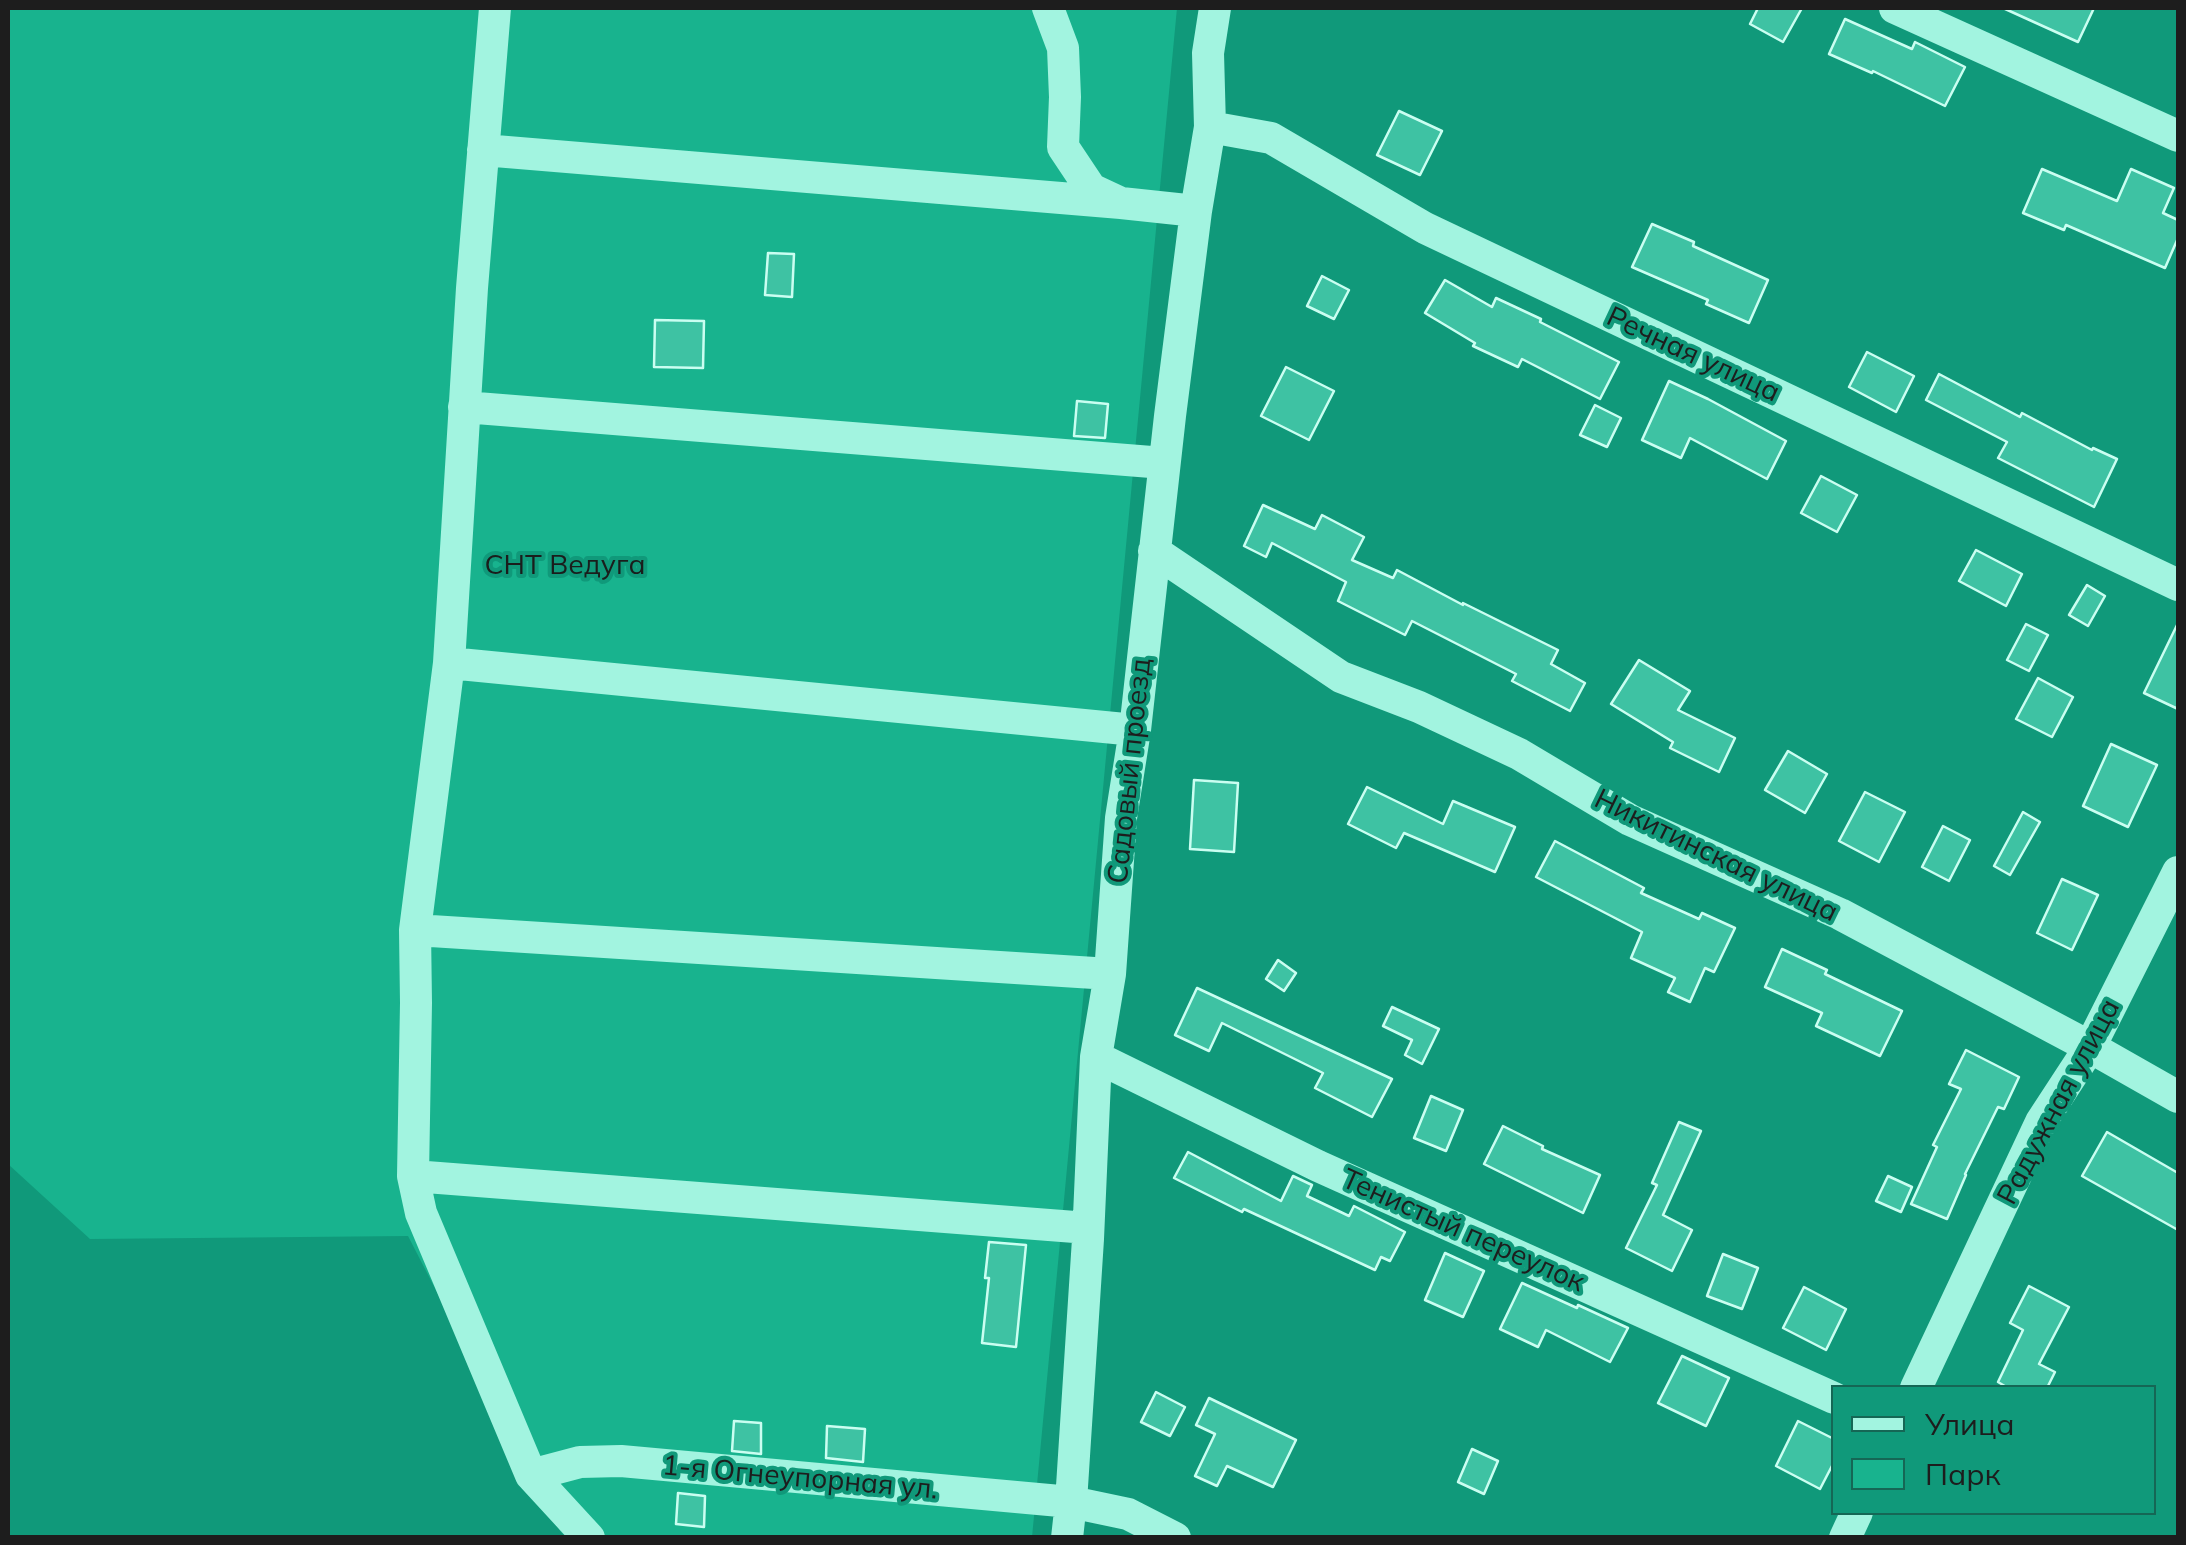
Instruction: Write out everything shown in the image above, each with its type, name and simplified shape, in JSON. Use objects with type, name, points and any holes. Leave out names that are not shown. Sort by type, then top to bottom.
[{"type":"street","points":[[495,8],[464,407],[449,664],[415,930],[414,1176],[421,1213],[531,1475],[589,1538]]},
{"type":"street","points":[[1048,8],[1063,48],[1063,147],[1091,189],[1121,203]]},
{"type":"street","name":"Садовый проезд","points":[[1066,1538],[1096,1057],[1110,974],[1121,818],[1164,464],[1210,127],[1208,53],[1216,8]]},
{"type":"street","points":[[1895,8],[2178,136]]},
{"type":"street","name":"Речная улица","points":[[1210,127],[1271,138],[1425,228],[2178,585]]},
{"type":"street","points":[[483,150],[1196,211]]},
{"type":"street","points":[[464,407],[1164,464]]},
{"type":"street","name":"Никитинская улица","points":[[1154,551],[1341,677],[1419,706],[1520,754],[1630,820],[1840,914],[2178,1098]]},
{"type":"street","points":[[449,664],[1134,730]]},
{"type":"street","name":"Радужная улица","points":[[1917,1385],[2042,1122],[2090,1047],[2178,872]]},
{"type":"street","points":[[415,930],[1110,974]]},
{"type":"street","name":"Тенистый переулок","points":[[1096,1057],[1318,1166],[1831,1397]]},
{"type":"street","points":[[414,1176],[1088,1228]]},
{"type":"street","name":"1-я Огнеупорная ул.","points":[[531,1475],[580,1462],[620,1461],[1071,1502],[1128,1514],[1175,1538]]},
{"type":"green space","name":"СНТ Ведуга","points":[[8,8],[1177,8],[1032,1537],[566,1537],[408,1236],[90,1239],[8,1164]]},
{"type":"building","points":[[1758,8],[1802,8],[1783,42],[1750,24]]},
{"type":"building","points":[[2003,8],[2094,8],[2078,42]]},
{"type":"building","points":[[1845,19],[1912,49],[1915,42],[1965,67],[1945,106],[1829,54]]},
{"type":"building","points":[[1399,111],[1442,131],[1420,175],[1377,155]]},
{"type":"building","points":[[2042,169],[2117,201],[2131,169],[2174,188],[2163,213],[2178,220],[2178,238],[2165,268],[2066,225],[2064,230],[2023,213]]},
{"type":"building","points":[[1652,224],[1768,280],[1749,323],[1706,304],[1708,300],[1632,267]]},
{"type":"building","points":[[768,253],[794,254],[792,297],[765,295]]},
{"type":"building","points":[[1322,276],[1349,290],[1334,319],[1307,306]]},
{"type":"building","points":[[1445,280],[1492,307],[1496,298],[1541,319],[1540,322],[1619,362],[1600,399],[1522,359],[1518,367],[1473,346],[1475,343],[1425,313]]},
{"type":"building","points":[[655,320],[704,321],[703,368],[654,367]]},
{"type":"building","points":[[1867,352],[1914,376],[1896,412],[1849,387]]},
{"type":"building","points":[[1286,367],[1334,391],[1309,440],[1261,416]]},
{"type":"building","points":[[1939,374],[2020,417],[2022,413],[2117,459],[2094,507],[1998,458],[2007,442],[1926,400]]},
{"type":"building","points":[[1669,381],[1786,441],[1767,479],[1690,438],[1681,458],[1642,440]]},
{"type":"building","points":[[1077,401],[1108,404],[1105,438],[1074,436]]},
{"type":"building","points":[[1595,405],[1621,418],[1607,447],[1580,435]]},
{"type":"building","points":[[1821,476],[1857,495],[1837,532],[1801,513]]},
{"type":"building","points":[[1263,505],[1315,529],[1322,515],[1364,537],[1352,560],[1393,578],[1397,570],[1558,650],[1551,664],[1585,683],[1570,711],[1512,681],[1516,674],[1412,621],[1405,635],[1338,601],[1346,582],[1272,543],[1266,557],[1244,546]]},
{"type":"building","points":[[1976,550],[2022,574],[2006,606],[1959,581]]},
{"type":"building","points":[[2087,585],[2105,596],[2088,626],[2069,615]]},
{"type":"building","points":[[2178,623],[2178,709],[2144,693]]},
{"type":"building","points":[[2026,624],[2048,635],[2029,671],[2007,660]]},
{"type":"building","points":[[1639,660],[1690,691],[1678,710],[1735,738],[1719,772],[1670,748],[1673,742],[1611,704]]},
{"type":"building","points":[[2038,678],[2073,697],[2052,737],[2016,719]]},
{"type":"building","points":[[2111,744],[2157,765],[2128,827],[2083,806]]},
{"type":"building","points":[[1788,751],[1827,774],[1805,813],[1765,790]]},
{"type":"building","points":[[1194,780],[1238,783],[1234,852],[1190,849]]},
{"type":"building","points":[[1367,787],[1443,824],[1453,801],[1515,827],[1495,872],[1404,833],[1396,848],[1348,824]]},
{"type":"building","points":[[1865,792],[1905,812],[1879,862],[1839,841]]},
{"type":"building","points":[[2023,812],[2040,822],[2010,875],[1994,866]]},
{"type":"building","points":[[1943,826],[1970,840],[1949,881],[1922,867]]},
{"type":"building","points":[[1555,841],[1644,888],[1641,893],[1699,919],[1702,913],[1735,928],[1714,972],[1705,968],[1690,1002],[1668,992],[1675,978],[1631,958],[1642,932],[1536,877]]},
{"type":"building","points":[[2062,879],[2098,895],[2072,950],[2037,933]]},
{"type":"building","points":[[1782,949],[1902,1011],[1880,1056],[1816,1026],[1822,1013],[1765,987]]},
{"type":"building","points":[[1278,960],[1296,973],[1284,991],[1266,979]]},
{"type":"building","points":[[1197,988],[1392,1079],[1372,1117],[1315,1088],[1323,1073],[1222,1023],[1209,1051],[1175,1035]]},
{"type":"building","points":[[1392,1007],[1439,1029],[1422,1064],[1405,1055],[1412,1040],[1383,1026]]},
{"type":"building","points":[[1966,1050],[2019,1077],[2004,1109],[1998,1107],[1947,1219],[1911,1204],[1937,1147],[1933,1145],[1961,1089],[1949,1084]]},
{"type":"building","points":[[1431,1096],[1463,1110],[1446,1151],[1414,1138]]},
{"type":"building","points":[[1679,1122],[1701,1131],[1663,1215],[1692,1230],[1672,1271],[1626,1248],[1657,1185],[1652,1183]]},
{"type":"building","points":[[1503,1126],[1600,1175],[1583,1213],[1484,1164]]},
{"type":"building","points":[[2107,1132],[2178,1173],[2178,1230],[2082,1176]]},
{"type":"building","points":[[1188,1152],[1281,1201],[1293,1176],[1312,1185],[1307,1196],[1349,1216],[1354,1206],[1405,1232],[1390,1261],[1381,1257],[1375,1270],[1174,1178]]},
{"type":"building","points":[[1888,1176],[1912,1187],[1901,1212],[1876,1201]]},
{"type":"building","points":[[989,1242],[1026,1245],[1016,1347],[982,1343]]},
{"type":"building","points":[[1445,1253],[1484,1271],[1463,1317],[1425,1300]]},
{"type":"building","points":[[1723,1254],[1758,1268],[1742,1309],[1707,1296]]},
{"type":"building","points":[[1522,1283],[1628,1328],[1610,1362],[1546,1330],[1538,1347],[1500,1329]]},
{"type":"building","points":[[2029,1286],[2069,1307],[2039,1364],[2055,1372],[2048,1385],[1998,1382],[2023,1330],[2010,1323]]},
{"type":"building","points":[[1804,1287],[1846,1309],[1826,1350],[1783,1328]]},
{"type":"building","points":[[1682,1356],[1729,1378],[1706,1426],[1658,1403]]},
{"type":"building","points":[[1156,1392],[1185,1407],[1170,1436],[1141,1422]]},
{"type":"building","points":[[1209,1398],[1296,1440],[1273,1487],[1227,1466],[1217,1486],[1195,1476],[1215,1434],[1196,1425]]},
{"type":"building","points":[[734,1421],[761,1423],[761,1454],[732,1451]]},
{"type":"building","points":[[1798,1421],[1831,1438],[1831,1468],[1820,1489],[1776,1466]]},
{"type":"building","points":[[827,1426],[865,1429],[863,1462],[826,1458]]},
{"type":"building","points":[[1472,1449],[1498,1461],[1484,1494],[1458,1482]]},
{"type":"building","points":[[678,1493],[705,1496],[704,1527],[676,1524]]}]
